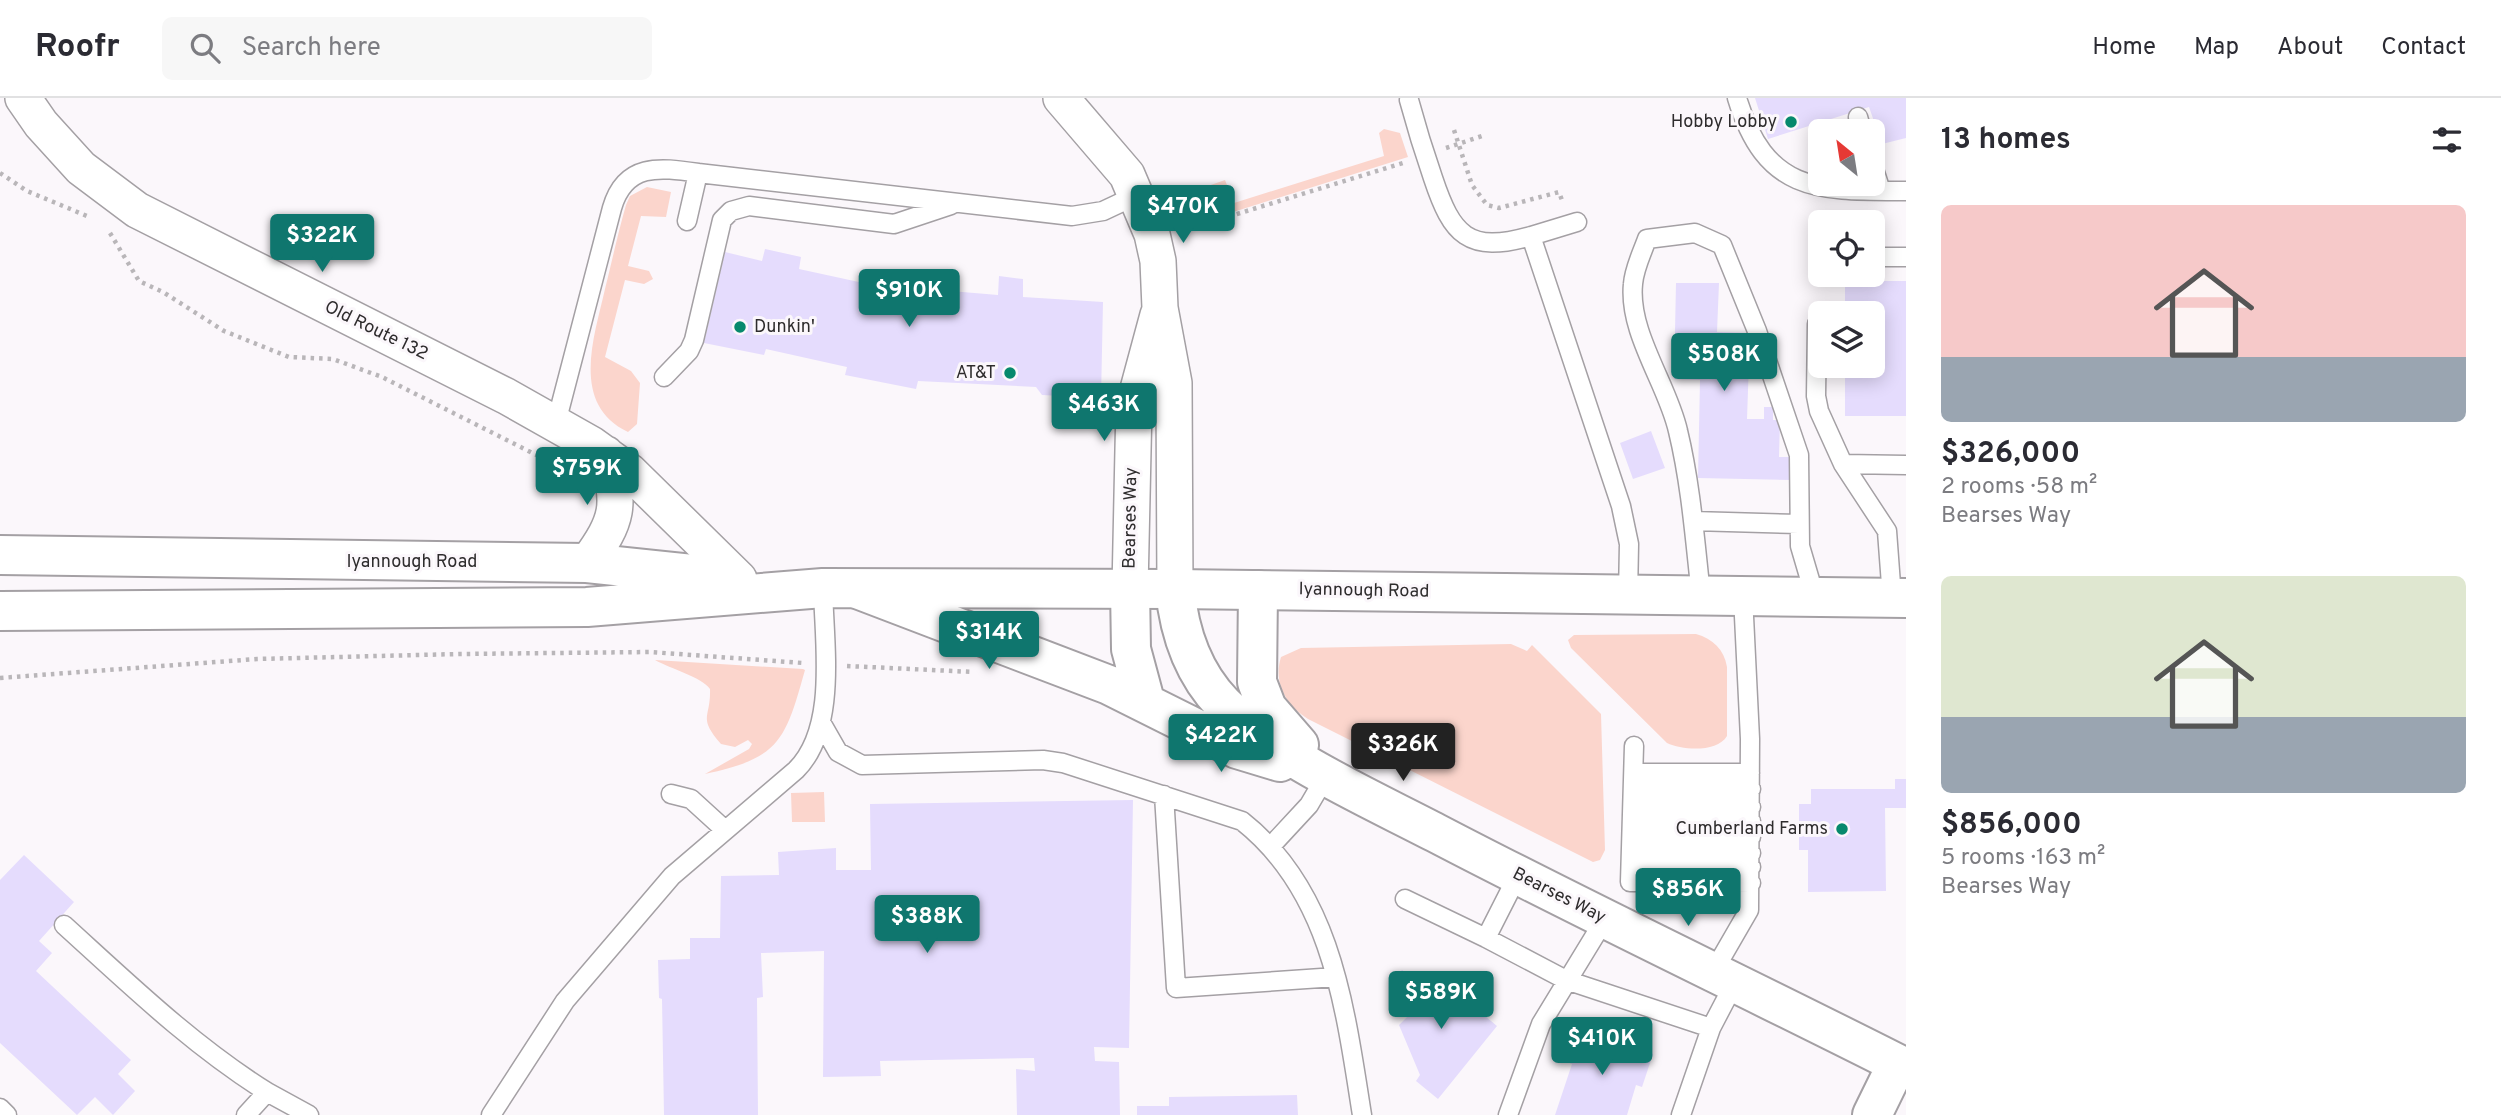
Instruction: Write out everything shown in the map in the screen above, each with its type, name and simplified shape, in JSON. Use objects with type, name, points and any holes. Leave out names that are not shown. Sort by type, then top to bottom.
[{"type":"main road","name":"Iyannough Road","points":[[0,555],[587,563],[839,588]]},
{"type":"main road","name":"Iyannough Road","points":[[0,611],[587,607],[839,588],[1175,589],[1899,598]]},
{"type":"main road","points":[[839,588],[1109,685],[1145,701]]},
{"type":"main road","name":"Bearses Way","points":[[1130,589],[1133,666],[1145,701],[1237,749],[1326,776]]},
{"type":"main road","name":"Bearses Way","points":[[1175,589],[1184,639],[1203,676],[1223,704],[1253,729],[1326,776],[1723,979],[1901,1066]]},
{"type":"main road","points":[[1258,590],[1256,669],[1261,696],[1267,708],[1326,776]]},
{"type":"main road","points":[[1872,1115],[1901,1066]]},
{"type":"street","name":"Old Route 132","points":[[23,98],[41,124],[81,168],[137,210],[556,423],[606,454],[649,489],[739,579]]},
{"type":"street","name":"Bearses Way","points":[[1061,98],[1116,160],[1137,195],[1158,261],[1160,309],[1174,383],[1175,589]]},
{"type":"street","name":"Bearses Way","points":[[1130,589],[1134,404],[1160,309]]},
{"type":"street","points":[[587,563],[609,532],[615,512],[615,485],[606,454]]},
{"type":"lane","points":[[1737,98],[1756,143],[1775,167],[1808,184]]},
{"type":"lane","points":[[1409,100],[1450,223],[1469,237],[1489,243],[1531,236],[1573,223]]},
{"type":"lane","points":[[556,423],[616,194],[622,183],[646,170],[671,169],[957,203],[1087,215],[1137,195]]},
{"type":"lane","points":[[687,221],[698,173]]},
{"type":"lane","points":[[1885,191],[1906,191]]},
{"type":"lane","points":[[664,377],[690,351],[719,227],[732,211],[749,206],[894,223],[957,203]]},
{"type":"lane","points":[[1701,595],[1693,522],[1678,430],[1663,386],[1644,345],[1633,289],[1647,239],[1695,233],[1722,245],[1785,408],[1799,455],[1800,546],[1815,597]]},
{"type":"lane","points":[[1531,236],[1621,506],[1629,544],[1628,596]]},
{"type":"lane","points":[[1885,257],[1906,257]]},
{"type":"lane","points":[[1816,378],[1816,396],[1825,428],[1843,464],[1887,531],[1899,598]]},
{"type":"lane","points":[[1843,464],[1906,465]]},
{"type":"lane","points":[[1693,522],[1799,524]]},
{"type":"lane","points":[[491,1115],[576,986],[672,876],[804,762],[822,724],[825,665],[839,588]]},
{"type":"lane","points":[[1681,1115],[1711,1028],[1723,979],[1746,920],[1751,829],[1743,596]]},
{"type":"lane","points":[[822,724],[838,752],[863,765],[1043,760],[1242,821],[1271,846],[1300,884],[1316,916],[1336,977],[1348,1029],[1362,1115]]},
{"type":"lane","points":[[1634,746],[1630,882],[1751,829]]},
{"type":"lane","points":[[1271,846],[1309,804],[1326,776]]},
{"type":"lane","points":[[671,794],[691,800],[725,830]]},
{"type":"lane","points":[[1164,795],[1175,988],[1336,977]]},
{"type":"lane","points":[[1633,820],[1751,829]]},
{"type":"lane","points":[[1633,820],[1751,829]]},
{"type":"lane","points":[[1633,820],[1751,829]]},
{"type":"lane","points":[[1486,938],[1518,875]]},
{"type":"lane","points":[[1405,899],[1566,980],[1711,1028]]},
{"type":"lane","points":[[1508,1115],[1541,1024],[1605,919]]},
{"type":"lane","points":[[64,925],[176,1027],[233,1071],[309,1115]]},
{"type":"lane","points":[[246,1115],[267,1092]]},
{"type":"lane","points":[[0,1108],[7,1115]]},
{"type":"path","points":[[1454,130],[1472,185],[1487,205],[1499,208],[1559,192],[1573,223]]},
{"type":"path","points":[[1442,150],[1485,135]]},
{"type":"path","points":[[1188,229],[1407,161]]},
{"type":"path","points":[[0,173],[27,191],[90,218]]},
{"type":"path","points":[[107,228],[139,281],[163,292],[224,331],[289,357],[333,359],[382,377],[449,409],[495,437],[576,477],[592,475],[606,454]]},
{"type":"path","points":[[0,678],[257,659],[459,653],[650,652],[978,673]]},
{"type":"shaded area","points":[[1384,129],[1400,133],[1408,157],[1192,225],[1190,215],[1196,203],[1191,198],[1205,187],[1225,180],[1234,203],[1384,156],[1379,133]]},
{"type":"shaded area","points":[[647,187],[671,192],[666,217],[641,216],[628,266],[649,271],[653,279],[644,284],[625,280],[605,357],[631,371],[640,383],[637,424],[628,432],[610,420],[598,405],[592,387],[592,348],[626,205],[630,196]]},
{"type":"shaded area","points":[[1696,634],[1717,646],[1727,667],[1727,736],[1708,748],[1681,747],[1667,743],[1571,648],[1568,640],[1574,635]]},
{"type":"shaded area","points":[[1511,644],[1527,651],[1532,645],[1601,714],[1605,850],[1600,860],[1593,862],[1308,719],[1293,707],[1280,684],[1281,657],[1301,648]]},
{"type":"shaded area","points":[[655,660],[805,670],[791,714],[776,743],[749,761],[705,774],[749,749],[752,744],[748,740],[735,747],[721,744],[707,722],[710,689],[693,677]]},
{"type":"shaded area","points":[[824,792],[825,822],[792,822],[791,793]]},
{"type":"building","name":"Hobby Lobby","points":[[1755,98],[1906,98],[1906,138],[1885,143],[1885,119],[1873,119],[1869,107],[1831,119],[1808,119],[1808,126],[1768,139]]},
{"type":"building","points":[[765,249],[801,257],[799,269],[868,284],[998,295],[999,276],[1023,279],[1023,297],[1103,302],[1101,398],[1042,395],[1036,387],[918,381],[916,389],[845,375],[847,367],[766,349],[764,355],[704,343],[725,252],[762,261]]},
{"type":"building","points":[[1885,281],[1906,281],[1906,416],[1845,416],[1845,378],[1885,378],[1885,301],[1845,301],[1845,287],[1885,287]]},
{"type":"building","points":[[1676,283],[1719,283],[1717,332],[1750,333],[1747,419],[1764,419],[1764,407],[1773,407],[1773,420],[1780,420],[1779,457],[1793,457],[1792,480],[1698,478],[1700,380],[1674,379]]},
{"type":"building","points":[[1651,431],[1665,468],[1633,479],[1620,443]]},
{"type":"building","name":"Cumberland Farms","points":[[1895,779],[1906,779],[1906,808],[1885,808],[1886,891],[1808,892],[1808,850],[1799,850],[1799,804],[1811,804],[1811,789],[1895,789]]},
{"type":"building","points":[[1133,800],[1129,1048],[1094,1047],[1095,1061],[1119,1062],[1120,1115],[1017,1115],[1016,1069],[1035,1071],[1034,1058],[880,1061],[881,1076],[823,1077],[824,951],[761,953],[763,997],[757,998],[758,1115],[664,1115],[662,999],[659,998],[658,960],[690,959],[690,938],[720,938],[721,876],[779,875],[778,852],[836,848],[836,870],[871,870],[870,804]]},
{"type":"building","points":[[24,855],[74,902],[39,941],[52,953],[36,971],[131,1060],[118,1074],[135,1091],[113,1115],[95,1097],[77,1115],[0,1043],[0,880]]},
{"type":"building","points":[[1402,970],[1420,984],[1405,1000],[1415,1009],[1441,979],[1454,990],[1459,984],[1471,995],[1467,1001],[1497,1026],[1438,1099],[1416,1081],[1420,1075],[1399,1025],[1410,1014],[1401,1005],[1398,1009],[1391,984]]},
{"type":"building","points":[[1577,1030],[1653,1054],[1642,1087],[1636,1085],[1627,1115],[1555,1115],[1572,1064],[1567,1062]]},
{"type":"building","points":[[1297,1095],[1298,1115],[1137,1115],[1137,1106],[1169,1106],[1169,1097]]},
{"type":"place","name":"Hobby Lobby","points":[[1791,122]]},
{"type":"place","name":"Dunkin'","points":[[740,327]]},
{"type":"place","name":"AT&T","points":[[1010,373]]},
{"type":"place","name":"Cumberland Farms","points":[[1842,829]]}]
